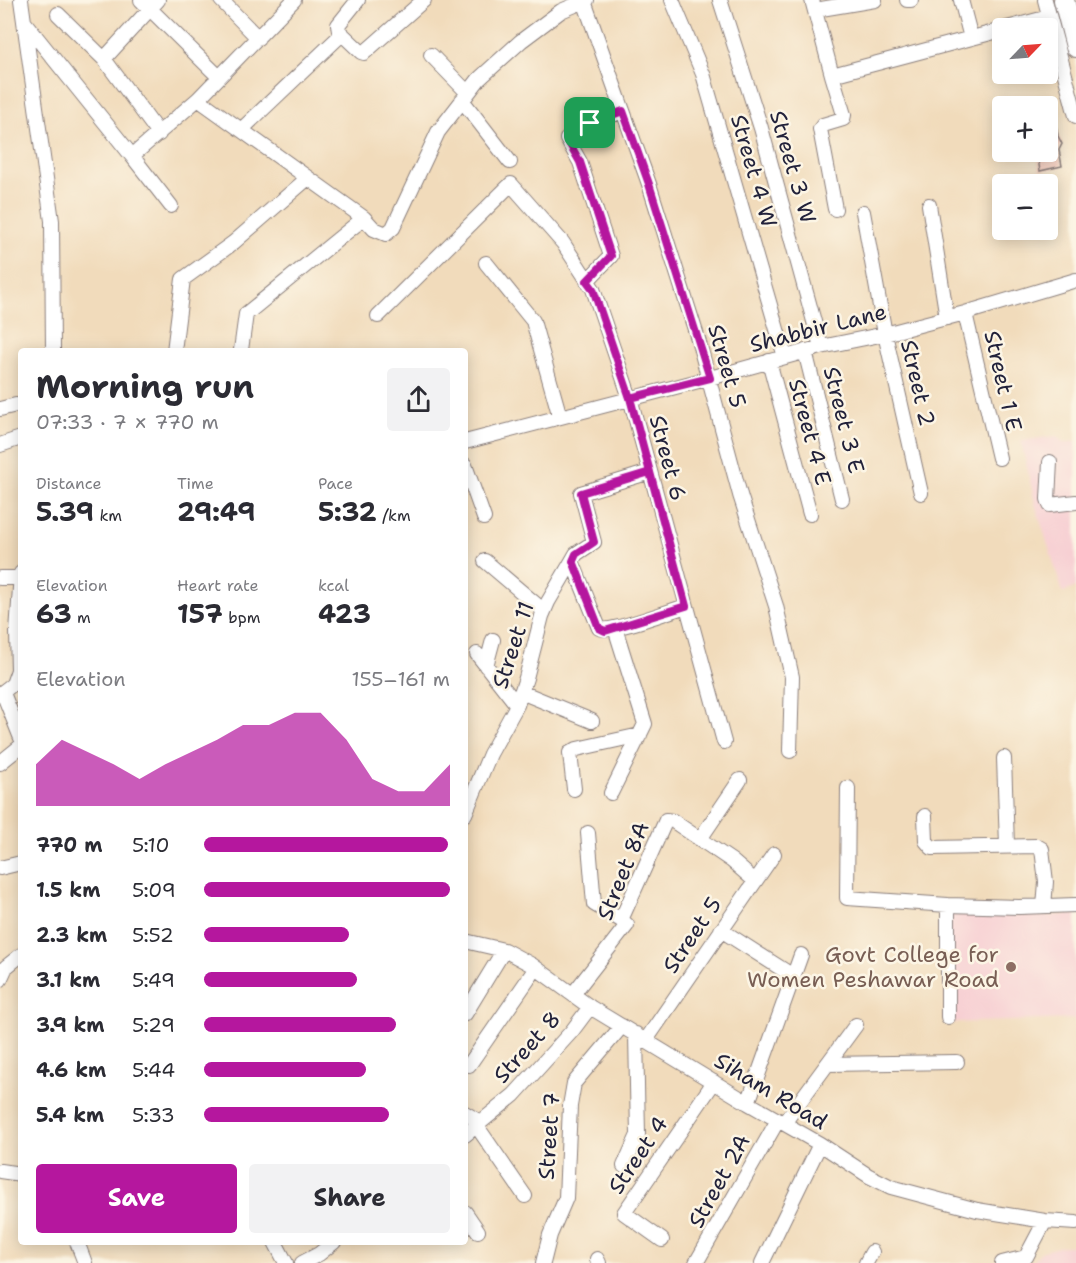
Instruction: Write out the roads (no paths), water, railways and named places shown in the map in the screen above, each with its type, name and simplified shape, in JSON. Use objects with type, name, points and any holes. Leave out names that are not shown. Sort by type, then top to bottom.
[{"type":"highway","points":[[1064,0],[1076,47]]},
{"type":"street","points":[[21,0],[52,221],[53,348]]},
{"type":"street","points":[[221,0],[258,38]]},
{"type":"street","points":[[132,156],[198,99],[294,0]]},
{"type":"street","points":[[358,0],[338,25],[342,34],[364,53],[424,0]]},
{"type":"street","name":"Street 4 W","points":[[672,0],[703,74],[785,357]]},
{"type":"street","name":"Street 3 W","points":[[720,0],[762,128],[821,347]]},
{"type":"street","points":[[836,209],[820,129],[823,125],[843,119],[844,115],[814,5],[875,0]]},
{"type":"street","points":[[960,0],[971,38]]},
{"type":"street","points":[[1045,0],[1050,18]]},
{"type":"street","points":[[198,99],[364,218],[374,229],[386,234],[393,228],[438,132],[478,79],[521,41],[561,11],[586,1]]},
{"type":"street","name":"Street 5","points":[[586,1],[649,184],[710,378],[741,495],[785,642],[792,676],[790,751]]},
{"type":"street","points":[[104,59],[150,3],[219,77]]},
{"type":"street","points":[[58,14],[104,59],[159,134]]},
{"type":"street","points":[[24,23],[171,206]]},
{"type":"street","points":[[832,75],[992,33]]},
{"type":"street","points":[[241,130],[342,34]]},
{"type":"street","points":[[1058,48],[1076,116]]},
{"type":"street","points":[[431,55],[465,97],[510,162]]},
{"type":"street","points":[[587,281],[611,256],[580,162],[567,139],[590,123],[623,111]]},
{"type":"street","points":[[174,348],[183,279],[233,243],[309,178]]},
{"type":"street","name":"Street 6","points":[[378,316],[511,184],[563,243],[593,289],[630,398],[724,742]]},
{"type":"street","points":[[929,205],[947,318]]},
{"type":"street","name":"Street 2","points":[[862,212],[885,334],[921,493]]},
{"type":"street","points":[[241,348],[246,314],[364,218]]},
{"type":"street","points":[[486,263],[533,321],[560,417]]},
{"type":"street","name":"Shabbir Lane","points":[[468,441],[821,347],[947,318],[1076,280]]},
{"type":"street","name":"Street 1 E","points":[[965,313],[999,458]]},
{"type":"street","name":"Street 3 E","points":[[806,351],[842,499]]},
{"type":"street","name":"Street 4 E","points":[[769,361],[810,514]]},
{"type":"street","points":[[0,409],[16,405]]},
{"type":"street","points":[[1,440],[18,438]]},
{"type":"street","points":[[1050,462],[1048,499],[1050,505],[1076,502]]},
{"type":"street","name":"Street 11","points":[[468,807],[490,754],[519,698],[544,611],[574,563],[576,554],[594,542],[581,493],[650,472]]},
{"type":"street","points":[[470,496],[484,518]]},
{"type":"street","points":[[485,561],[544,611]]},
{"type":"street","points":[[574,563],[599,628],[605,631],[686,606]]},
{"type":"street","points":[[0,578],[18,578]]},
{"type":"street","points":[[18,605],[16,632],[18,670],[13,684],[2,694],[18,731]]},
{"type":"street","points":[[611,793],[645,724],[615,628]]},
{"type":"street","points":[[486,666],[493,640]]},
{"type":"street","points":[[477,654],[519,698],[592,721]]},
{"type":"street","points":[[574,789],[570,753],[640,735]]},
{"type":"street","points":[[0,763],[18,748]]},
{"type":"street","points":[[1004,758],[1007,846]]},
{"type":"street","points":[[700,839],[740,780]]},
{"type":"street","points":[[848,788],[847,898],[948,905],[1076,905]]},
{"type":"street","points":[[925,816],[926,841],[932,848],[1037,846],[1042,849],[1046,882],[1044,906]]},
{"type":"street","name":"Street 8A","points":[[573,994],[627,925],[621,920],[666,820],[673,821],[700,839],[732,861],[755,881]]},
{"type":"street","points":[[588,833],[594,904],[621,920]]},
{"type":"street","name":"Street 5","points":[[641,1037],[721,930],[774,854]]},
{"type":"street","points":[[0,868],[18,864]]},
{"type":"street","points":[[948,905],[948,1017]]},
{"type":"street","points":[[721,930],[793,976]]},
{"type":"street","name":"Siham Road","points":[[468,942],[504,950],[536,968],[590,1007],[820,1144],[869,1176],[891,1187],[977,1210],[1045,1221],[1076,1222]]},
{"type":"street","points":[[468,1009],[504,950]]},
{"type":"street","points":[[748,1103],[801,955]]},
{"type":"street","points":[[0,980],[6,966],[18,957]]},
{"type":"street","points":[[468,1065],[536,968]]},
{"type":"street","name":"Street 8","points":[[468,1132],[514,1095],[572,1031],[590,1007]]},
{"type":"street","points":[[781,1121],[856,1025]]},
{"type":"street","name":"Street 7","points":[[543,1263],[550,1235],[566,1198],[567,1149],[574,1083],[622,1026]]},
{"type":"street","points":[[624,1166],[638,1135],[641,1037]]},
{"type":"street","points":[[827,1064],[957,1062]]},
{"type":"street","name":"Street 4","points":[[662,1240],[624,1214],[714,1082]]},
{"type":"street","points":[[468,1116],[478,1124],[525,1196]]},
{"type":"street","name":"Street 2A","points":[[696,1263],[781,1121]]},
{"type":"street","points":[[762,1263],[820,1144]]},
{"type":"street","points":[[0,1171],[18,1174]]},
{"type":"street","points":[[468,1216],[478,1231]]},
{"type":"street","points":[[1002,1263],[1023,1260],[1045,1221]]},
{"type":"street","points":[[78,1245],[85,1263]]},
{"type":"street","points":[[277,1245],[286,1263]]},
{"type":"street","points":[[302,1263],[321,1258],[332,1245]]},
{"type":"place","name":"Govt College for Women Peshawar Road","points":[[1011,967]]}]
